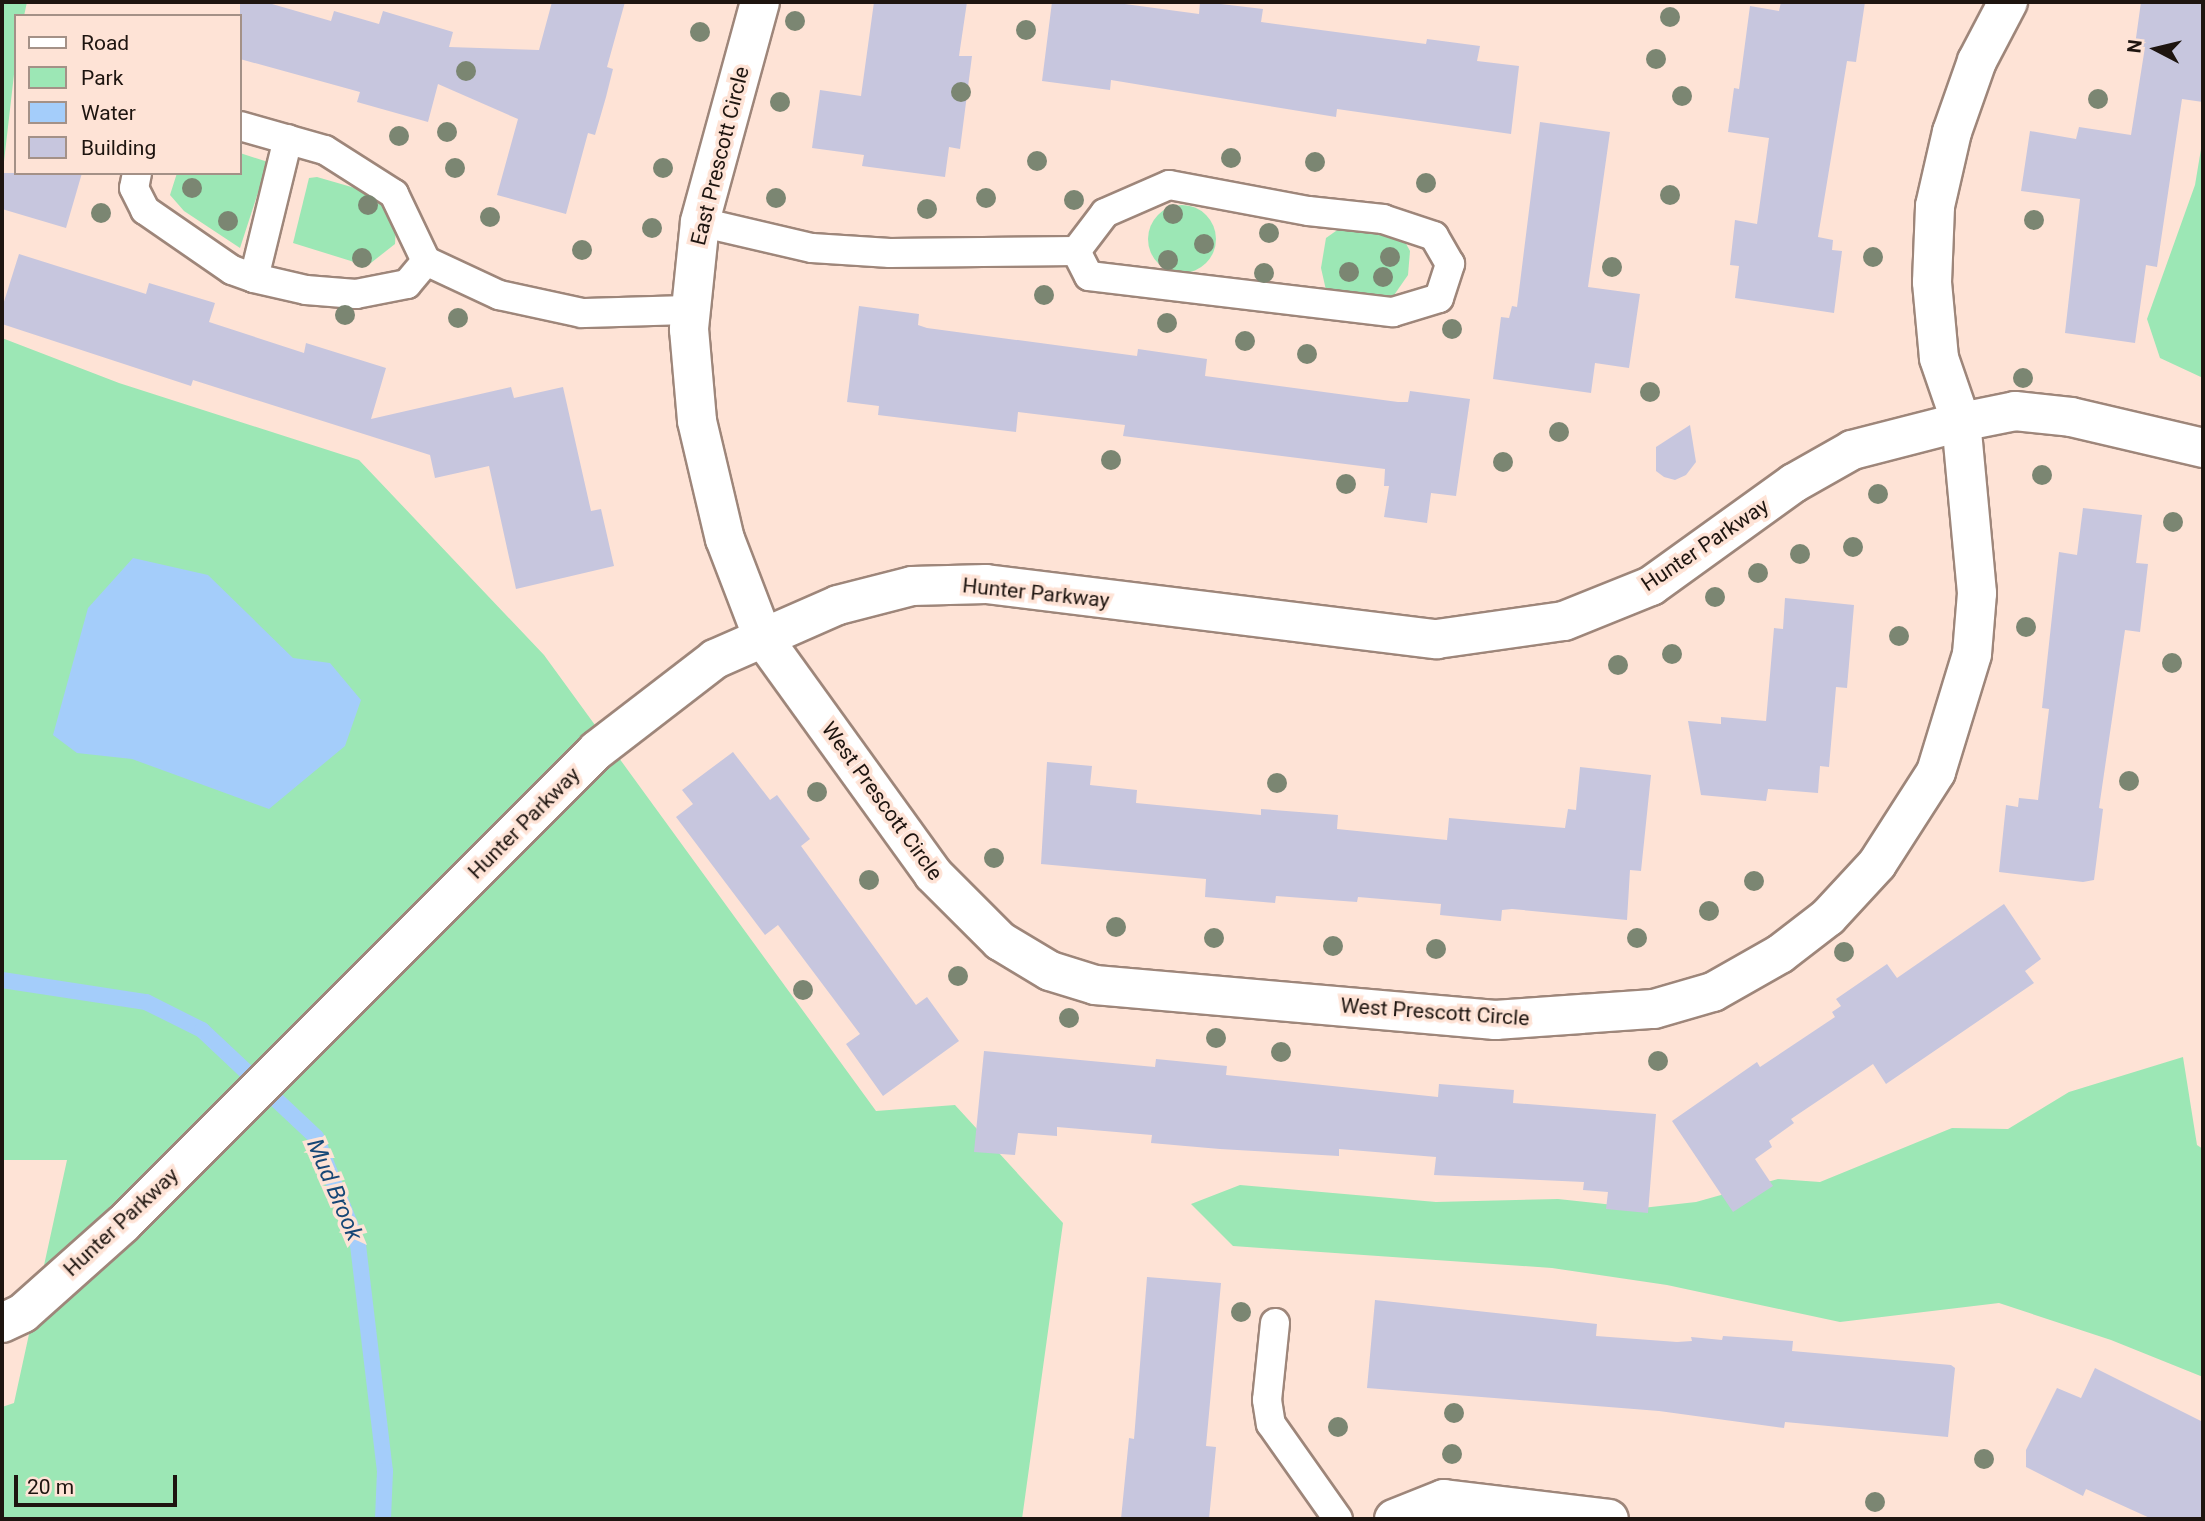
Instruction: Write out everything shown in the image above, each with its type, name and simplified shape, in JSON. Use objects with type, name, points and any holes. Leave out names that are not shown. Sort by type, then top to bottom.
[{"type":"street","name":"East Prescott Circle","points":[[760,2],[700,222],[690,310],[697,421],[725,539],[763,638]]},
{"type":"street","points":[[1961,422],[1939,358],[1931,282],[1935,206],[1952,132],[1977,61],[2008,2]]},
{"type":"street","name":"Hunter Parkway","points":[[2,1323],[23,1313],[123,1224],[597,750],[715,659],[838,605],[912,586],[986,584],[1437,639],[1564,621],[1651,586],[1794,483],[1852,450],[1961,422],[2015,411],[2071,417],[2203,448]]},
{"type":"street","name":"West Prescott Circle","points":[[763,638],[933,874],[1000,942],[1049,971],[1095,985],[1495,1020],[1654,1009],[1713,992],[1780,954],[1828,917],[1878,864],[1936,772],[1972,654],[1976,605],[1973,513],[1961,422]]},
{"type":"street","points":[[1394,1519],[1444,1499],[1609,1519]]},
{"type":"lane","points":[[242,127],[326,150],[394,194],[426,261],[499,295],[582,313],[690,310]]},
{"type":"lane","points":[[254,278],[288,139]]},
{"type":"lane","points":[[137,175],[134,188],[145,210],[232,270],[254,278],[306,290],[356,294],[407,284],[426,261]]},
{"type":"lane","points":[[1169,185],[1308,211],[1383,219],[1434,236],[1450,264],[1438,298],[1393,312],[1089,276],[1076,251],[1105,214],[1169,185]]},
{"type":"lane","points":[[700,222],[812,248],[890,253],[1076,251]]},
{"type":"lane","points":[[1275,1323],[1267,1400],[1271,1424],[1338,1519]]},
{"type":"green space","points":[[2,2],[27,2],[24,14],[14,14],[14,74],[2,179]]},
{"type":"green space","points":[[2203,137],[2203,378],[2160,358],[2147,319],[2195,185]]},
{"type":"green space","points":[[242,154],[268,162],[240,248],[184,211],[170,195],[176,175],[242,175]]},
{"type":"green space","points":[[317,177],[379,195],[396,225],[395,244],[367,266],[293,243],[309,178]]},
{"type":"green space","points":[[1175,205],[1189,205],[1201,210],[1211,220],[1216,239],[1211,258],[1201,268],[1189,273],[1175,273],[1163,268],[1153,258],[1148,246],[1148,232],[1153,220],[1163,210]]},
{"type":"green space","points":[[1343,226],[1404,240],[1410,251],[1408,275],[1392,298],[1326,290],[1321,268],[1326,238]]},
{"type":"green space","points":[[2,338],[119,383],[359,460],[544,655],[876,1111],[955,1105],[1063,1223],[1022,1519],[2,1519],[2,1407],[14,1403],[67,1160],[2,1160]]},
{"type":"green space","points":[[2183,1057],[2197,1145],[2203,1149],[2203,1377],[2111,1340],[1999,1303],[1840,1322],[1667,1285],[1552,1268],[1233,1246],[1191,1204],[1240,1185],[1436,1202],[1558,1199],[1642,1208],[1696,1202],[1778,1179],[1820,1182],[1952,1128],[2008,1129],[2069,1092]]},
{"type":"water","points":[[133,558],[208,575],[293,658],[330,663],[361,700],[345,746],[269,809],[132,759],[77,753],[53,735],[88,608]]},
{"type":"building","points":[[240,2],[265,2],[331,21],[334,11],[379,24],[383,11],[453,32],[449,47],[539,50],[552,2],[625,2],[607,67],[613,69],[606,97],[595,135],[588,133],[566,214],[497,195],[518,119],[438,84],[428,122],[357,102],[360,92],[242,60]]},
{"type":"building","points":[[874,2],[967,2],[959,56],[972,56],[960,149],[949,147],[945,177],[862,166],[864,155],[812,148],[820,90],[861,96]]},
{"type":"building","points":[[1052,2],[1110,2],[1199,14],[1200,2],[1204,2],[1263,9],[1261,22],[1426,44],[1427,39],[1480,46],[1477,61],[1519,66],[1511,134],[1337,109],[1336,117],[1111,80],[1110,90],[1042,81]]},
{"type":"building","points":[[1781,2],[1865,2],[1856,62],[1847,61],[1818,237],[1833,240],[1832,250],[1842,251],[1834,313],[1735,298],[1739,266],[1730,265],[1735,220],[1757,224],[1769,138],[1728,132],[1734,88],[1739,89],[1750,6],[1779,11]]},
{"type":"building","points":[[2141,2],[2203,2],[2203,102],[2182,99],[2157,267],[2146,265],[2135,343],[2065,333],[2080,199],[2021,191],[2030,131],[2076,139],[2079,127],[2131,135],[2145,47],[2135,45]]},
{"type":"building","points":[[1540,122],[1610,132],[1588,287],[1640,294],[1629,368],[1595,363],[1591,393],[1493,379],[1501,317],[1509,318],[1512,306],[1517,307]]},
{"type":"building","points":[[2,173],[81,175],[66,228],[2,209]]},
{"type":"building","points":[[19,254],[146,294],[149,283],[215,303],[209,322],[304,353],[306,343],[386,368],[371,419],[511,387],[514,398],[563,387],[591,511],[601,509],[614,566],[516,589],[489,466],[435,478],[430,455],[193,380],[191,386],[2,324],[2,308]]},
{"type":"building","points":[[859,306],[919,314],[918,325],[927,328],[1137,356],[1138,349],[1207,359],[1205,376],[1398,402],[1408,402],[1410,391],[1470,399],[1456,496],[1431,493],[1427,523],[1384,517],[1389,486],[1384,486],[1385,469],[1123,436],[1125,425],[1018,412],[1016,432],[878,415],[879,406],[847,402]]},
{"type":"building","points":[[1690,425],[1696,462],[1686,475],[1675,480],[1664,477],[1656,471],[1656,447]]},
{"type":"building","points":[[2083,508],[2142,515],[2136,563],[2148,564],[2140,632],[2125,630],[2099,808],[2103,809],[2094,880],[2083,882],[1999,872],[2006,805],[2018,807],[2019,798],[2038,800],[2049,709],[2042,708],[2059,552],[2077,555]]},
{"type":"building","points":[[1785,598],[1854,605],[1847,688],[1836,687],[1829,767],[1820,766],[1818,793],[1768,789],[1766,801],[1701,795],[1688,721],[1721,724],[1721,717],[1766,721],[1774,628],[1783,629]]},
{"type":"building","points":[[733,752],[770,800],[777,795],[810,839],[801,846],[916,1005],[927,997],[959,1041],[883,1096],[846,1044],[860,1034],[778,925],[765,935],[676,817],[693,804],[682,790]]},
{"type":"building","points":[[1047,762],[1092,766],[1090,785],[1137,790],[1136,803],[1261,815],[1261,809],[1338,815],[1337,829],[1447,840],[1449,818],[1565,828],[1568,809],[1576,810],[1580,767],[1651,775],[1641,871],[1630,870],[1627,920],[1512,909],[1502,910],[1501,921],[1440,915],[1441,904],[1358,897],[1357,902],[1276,896],[1275,903],[1205,897],[1206,879],[1041,864]]},
{"type":"building","points":[[2004,904],[2041,959],[2025,971],[2034,983],[1886,1084],[1873,1064],[1791,1119],[1794,1123],[1769,1141],[1772,1147],[1755,1159],[1773,1186],[1733,1212],[1672,1121],[1757,1062],[1760,1067],[1835,1017],[1832,1012],[1841,1006],[1836,999],[1887,964],[1897,978]]},
{"type":"building","points":[[984,1051],[1155,1067],[1156,1059],[1227,1066],[1226,1075],[1438,1097],[1439,1084],[1514,1090],[1513,1103],[1656,1114],[1648,1213],[1606,1209],[1608,1192],[1583,1190],[1584,1182],[1434,1175],[1436,1157],[1339,1149],[1339,1156],[1220,1149],[1151,1143],[1152,1135],[1057,1127],[1057,1136],[1018,1133],[1015,1155],[974,1152]]},
{"type":"building","points":[[1147,1277],[1221,1283],[1206,1446],[1216,1447],[1209,1519],[1121,1519],[1129,1438],[1134,1439]]},
{"type":"building","points":[[1375,1300],[1597,1324],[1596,1336],[1677,1342],[1692,1341],[1691,1337],[1722,1340],[1723,1336],[1793,1341],[1792,1351],[1951,1365],[1955,1368],[1948,1437],[1785,1422],[1784,1428],[1659,1411],[1367,1388]]},
{"type":"building","points":[[2095,1368],[2203,1422],[2203,1519],[2152,1519],[2086,1489],[2083,1496],[2026,1467],[2026,1450],[2057,1388],[2081,1398]]},
{"type":"waterway","name":"Mud Brook","points":[[2,980],[146,1002],[202,1030],[316,1137],[358,1245],[385,1471],[383,1519]]}]
